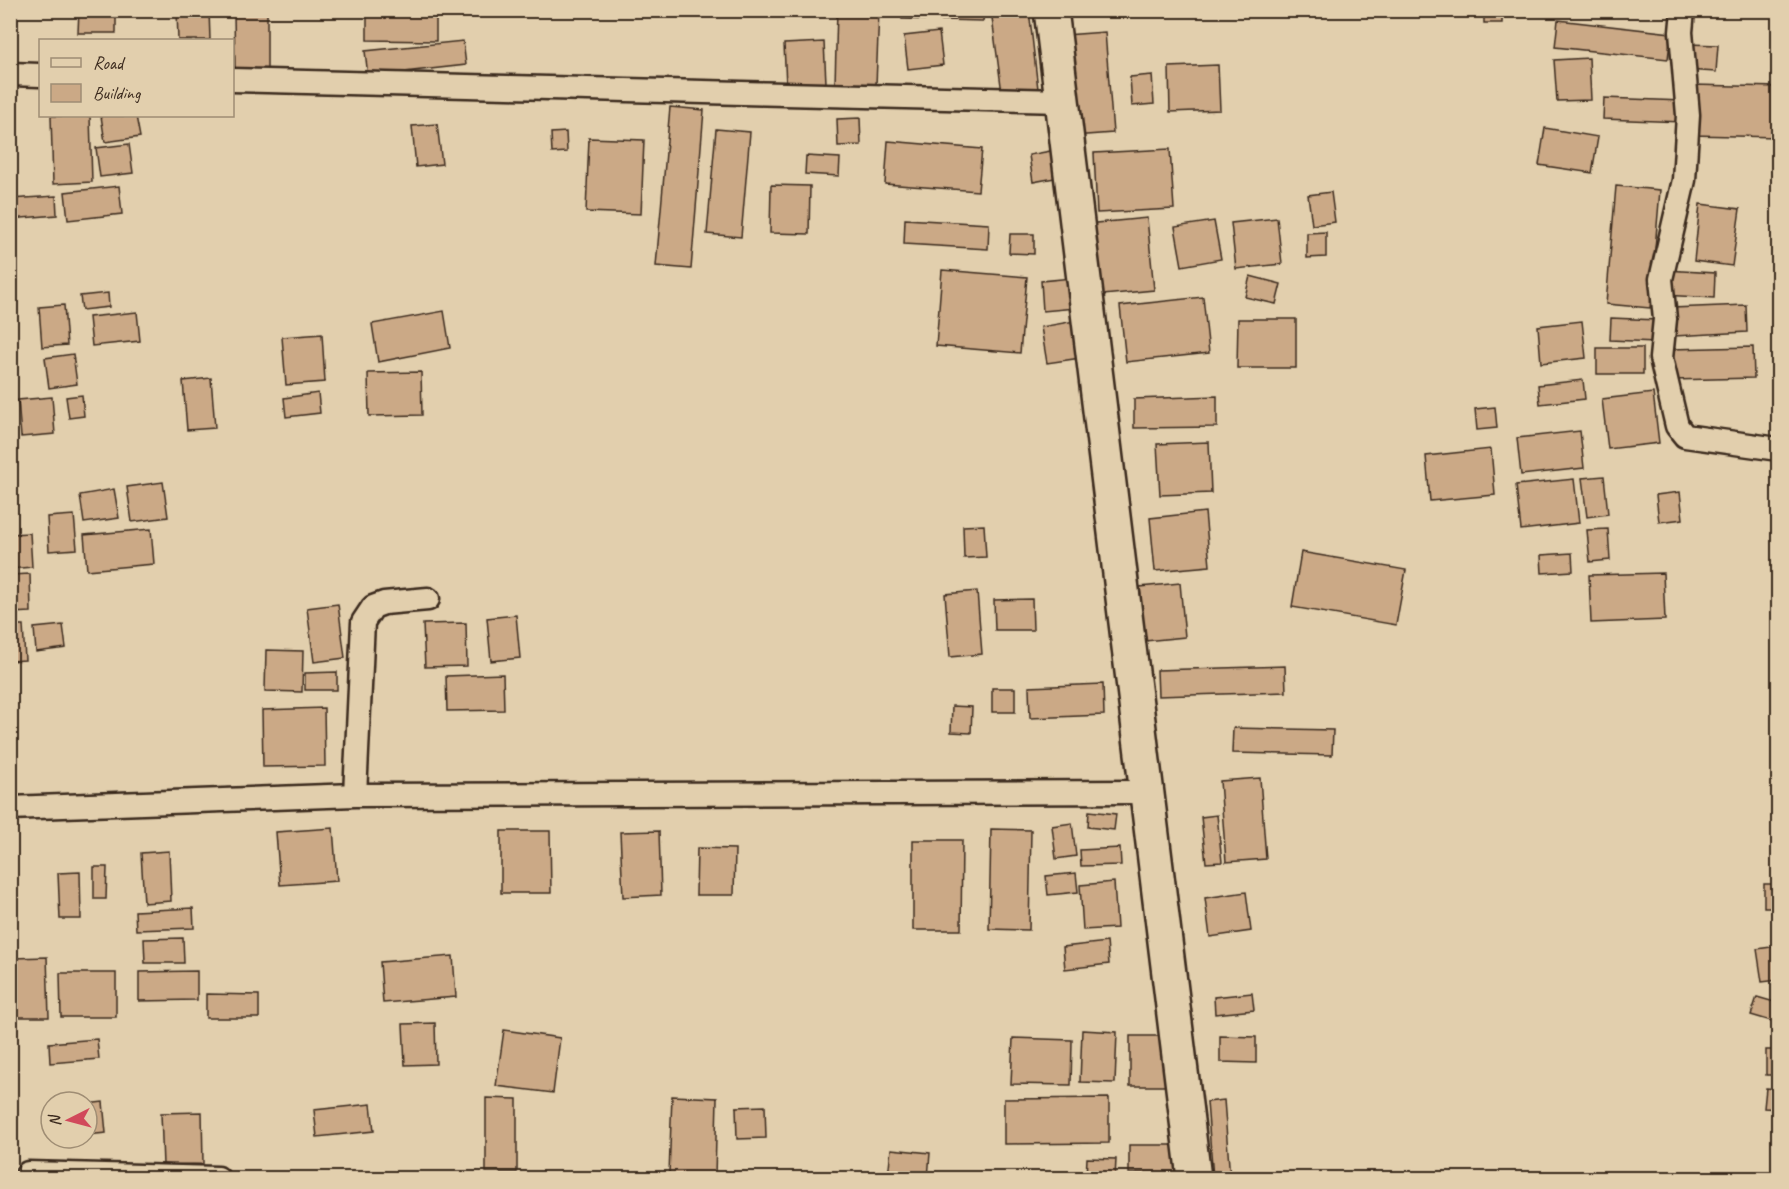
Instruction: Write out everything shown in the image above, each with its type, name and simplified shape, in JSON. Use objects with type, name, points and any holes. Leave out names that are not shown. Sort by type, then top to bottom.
[{"type":"main road","points":[[1051,10],[1194,1179]]},
{"type":"street","points":[[1683,10],[1681,32],[1688,115],[1684,180],[1661,279],[1665,319],[1661,358],[1677,426],[1684,436],[1779,448]]},
{"type":"street","points":[[10,74],[39,75]]},
{"type":"street","points":[[234,80],[1062,101]]},
{"type":"street","points":[[355,795],[363,622],[373,607],[384,603],[428,599]]},
{"type":"street","points":[[10,808],[355,795],[1146,792]]},
{"type":"street","points":[[28,1173],[218,1179]]},
{"type":"building","points":[[79,10],[116,10],[116,33],[78,33]]},
{"type":"building","points":[[177,10],[209,10],[210,39],[178,39]]},
{"type":"building","points":[[367,10],[436,10],[436,41],[367,40]]},
{"type":"building","points":[[837,10],[879,10],[876,85],[835,84]]},
{"type":"building","points":[[902,10],[984,10],[983,21],[902,19]]},
{"type":"building","points":[[991,10],[1029,10],[1038,89],[1002,93]]},
{"type":"building","points":[[1071,10],[1118,10],[1071,14]]},
{"type":"building","points":[[1484,10],[1502,10],[1502,23],[1484,23]]},
{"type":"building","points":[[234,12],[267,12],[267,72],[235,73]]},
{"type":"building","points":[[1558,20],[1671,33],[1668,59],[1555,47]]},
{"type":"building","points":[[939,32],[943,65],[908,69],[904,36]]},
{"type":"building","points":[[1105,32],[1113,133],[1073,136],[1065,35]]},
{"type":"building","points":[[463,41],[466,65],[368,76],[365,51]]},
{"type":"building","points":[[824,42],[826,83],[786,85],[784,44]]},
{"type":"building","points":[[1687,44],[1718,45],[1716,72],[1686,70]]},
{"type":"building","points":[[1589,58],[1591,100],[1557,101],[1554,60]]},
{"type":"building","points":[[1218,65],[1220,110],[1170,112],[1169,67]]},
{"type":"building","points":[[1152,75],[1154,104],[1132,106],[1130,77]]},
{"type":"building","points":[[1693,85],[1778,87],[1778,137],[1692,135]]},
{"type":"building","points":[[1604,98],[1683,101],[1683,122],[1603,119]]},
{"type":"building","points":[[670,107],[704,110],[691,269],[656,266]]},
{"type":"building","points":[[51,117],[90,117],[92,182],[53,184]]},
{"type":"building","points":[[101,117],[136,117],[140,137],[105,142]]},
{"type":"building","points":[[860,118],[861,145],[838,146],[837,119]]},
{"type":"building","points":[[437,124],[442,164],[416,167],[412,126]]},
{"type":"building","points":[[1545,128],[1598,137],[1592,173],[1539,165]]},
{"type":"building","points":[[716,129],[750,132],[741,237],[707,234]]},
{"type":"building","points":[[566,132],[567,152],[552,153],[551,133]]},
{"type":"building","points":[[589,138],[644,140],[641,214],[586,212]]},
{"type":"building","points":[[888,141],[982,149],[978,191],[885,184]]},
{"type":"building","points":[[129,144],[133,173],[100,177],[96,148]]},
{"type":"building","points":[[1170,149],[1174,209],[1097,213],[1094,153]]},
{"type":"building","points":[[1056,150],[1060,177],[1033,182],[1029,155]]},
{"type":"building","points":[[806,156],[840,158],[839,176],[805,174]]},
{"type":"building","points":[[771,185],[810,186],[809,234],[770,233]]},
{"type":"building","points":[[119,186],[122,214],[68,220],[65,192]]},
{"type":"building","points":[[1616,186],[1660,190],[1650,308],[1606,304]]},
{"type":"building","points":[[1331,192],[1335,222],[1312,225],[1308,195]]},
{"type":"building","points":[[56,196],[57,215],[10,219],[10,199]]},
{"type":"building","points":[[1700,204],[1740,209],[1732,266],[1694,261]]},
{"type":"building","points":[[1147,218],[1154,290],[1093,296],[1086,224]]},
{"type":"building","points":[[1277,218],[1282,264],[1236,269],[1231,223]]},
{"type":"building","points":[[905,219],[989,224],[988,249],[904,244]]},
{"type":"building","points":[[1214,221],[1221,259],[1182,266],[1175,227]]},
{"type":"building","points":[[1326,232],[1326,257],[1307,258],[1307,233]]},
{"type":"building","points":[[1010,234],[1034,234],[1034,254],[1009,253]]},
{"type":"building","points":[[942,270],[1027,277],[1020,353],[936,346]]},
{"type":"building","points":[[1666,270],[1715,273],[1714,298],[1664,295]]},
{"type":"building","points":[[1250,276],[1281,284],[1276,304],[1245,297]]},
{"type":"building","points":[[1072,278],[1075,308],[1043,311],[1041,281]]},
{"type":"building","points":[[108,293],[109,307],[82,310],[80,296]]},
{"type":"building","points":[[1203,297],[1209,353],[1126,362],[1120,306]]},
{"type":"building","points":[[64,305],[67,345],[42,347],[39,307]]},
{"type":"building","points":[[1746,305],[1747,332],[1674,336],[1672,308]]},
{"type":"building","points":[[444,311],[450,348],[378,362],[372,324]]},
{"type":"building","points":[[137,312],[140,341],[92,346],[89,317]]},
{"type":"building","points":[[1611,318],[1657,320],[1656,342],[1610,340]]},
{"type":"building","points":[[1238,319],[1296,319],[1296,368],[1237,368]]},
{"type":"building","points":[[1080,320],[1087,357],[1047,363],[1041,327]]},
{"type":"building","points":[[1582,321],[1586,358],[1541,363],[1538,326]]},
{"type":"building","points":[[322,334],[325,382],[286,385],[282,337]]},
{"type":"building","points":[[1753,347],[1754,378],[1672,380],[1671,349]]},
{"type":"building","points":[[1597,348],[1643,348],[1643,374],[1597,374]]},
{"type":"building","points":[[73,354],[77,384],[49,388],[45,358]]},
{"type":"building","points":[[421,372],[422,415],[369,416],[368,373]]},
{"type":"building","points":[[211,378],[215,428],[187,430],[183,381]]},
{"type":"building","points":[[1583,380],[1585,399],[1540,404],[1538,385]]},
{"type":"building","points":[[318,393],[320,413],[286,417],[284,398]]},
{"type":"building","points":[[1653,393],[1659,443],[1608,449],[1602,399]]},
{"type":"building","points":[[82,395],[84,416],[69,418],[66,397]]},
{"type":"building","points":[[1217,396],[1217,427],[1134,428],[1134,399]]},
{"type":"building","points":[[52,397],[55,434],[21,437],[18,400]]},
{"type":"building","points":[[1495,407],[1497,428],[1477,430],[1475,409]]},
{"type":"building","points":[[1580,431],[1584,468],[1521,475],[1517,438]]},
{"type":"building","points":[[1209,442],[1211,493],[1160,495],[1157,444]]},
{"type":"building","points":[[1491,449],[1495,495],[1430,501],[1426,456]]},
{"type":"building","points":[[1604,476],[1608,514],[1587,517],[1582,478]]},
{"type":"building","points":[[1574,479],[1579,523],[1521,530],[1516,485]]},
{"type":"building","points":[[163,482],[168,517],[132,522],[127,487]]},
{"type":"building","points":[[114,489],[119,518],[84,523],[80,495]]},
{"type":"building","points":[[1680,492],[1683,519],[1659,522],[1656,495]]},
{"type":"building","points":[[1205,512],[1210,566],[1155,571],[1150,518]]},
{"type":"building","points":[[74,515],[77,549],[49,551],[47,517]]},
{"type":"building","points":[[984,525],[986,557],[964,558],[963,526]]},
{"type":"building","points":[[151,529],[154,564],[87,570],[84,535]]},
{"type":"building","points":[[1608,529],[1610,560],[1590,562],[1587,530]]},
{"type":"building","points":[[30,533],[32,567],[10,569],[10,534]]},
{"type":"building","points":[[1301,552],[1406,570],[1396,625],[1292,607]]},
{"type":"building","points":[[1572,553],[1573,571],[1542,573],[1541,555]]},
{"type":"building","points":[[1663,573],[1665,620],[1591,623],[1589,575]]},
{"type":"building","points":[[30,574],[31,612],[10,613],[10,575]]},
{"type":"building","points":[[1180,583],[1185,637],[1145,641],[1140,587]]},
{"type":"building","points":[[977,591],[982,654],[950,657],[945,594]]},
{"type":"building","points":[[1032,599],[1033,630],[995,630],[994,600]]},
{"type":"building","points":[[338,604],[345,658],[314,662],[307,608]]},
{"type":"building","points":[[516,615],[520,658],[491,661],[487,618]]},
{"type":"building","points":[[466,623],[467,666],[425,667],[423,624]]},
{"type":"building","points":[[10,625],[23,625],[25,660],[10,661]]},
{"type":"building","points":[[63,625],[66,648],[36,652],[34,628]]},
{"type":"building","points":[[266,650],[303,651],[302,692],[265,691]]},
{"type":"building","points":[[1285,666],[1286,692],[1158,696],[1157,670]]},
{"type":"building","points":[[337,672],[337,690],[305,690],[305,673]]},
{"type":"building","points":[[503,674],[504,710],[447,711],[446,676]]},
{"type":"building","points":[[1103,684],[1104,715],[1030,718],[1029,687]]},
{"type":"building","points":[[992,688],[1015,688],[1015,712],[992,712]]},
{"type":"building","points":[[952,706],[972,707],[971,733],[951,732]]},
{"type":"building","points":[[324,708],[325,766],[263,767],[262,710]]},
{"type":"building","points":[[1233,728],[1333,730],[1332,755],[1232,753]]},
{"type":"building","points":[[1260,778],[1266,859],[1226,862],[1220,781]]},
{"type":"building","points":[[1774,800],[1778,800],[1778,819],[1773,819]]},
{"type":"building","points":[[1089,811],[1116,814],[1114,830],[1088,827]]},
{"type":"building","points":[[1217,815],[1222,862],[1206,863],[1201,817]]},
{"type":"building","points":[[1072,823],[1076,856],[1056,859],[1052,826]]},
{"type":"building","points":[[333,828],[337,881],[280,885],[276,832]]},
{"type":"building","points":[[991,829],[1031,830],[1029,930],[989,929]]},
{"type":"building","points":[[501,831],[550,831],[551,893],[501,893]]},
{"type":"building","points":[[659,831],[661,895],[623,897],[620,832]]},
{"type":"building","points":[[913,840],[962,840],[961,930],[913,930]]},
{"type":"building","points":[[697,848],[735,849],[734,895],[696,895]]},
{"type":"building","points":[[1120,848],[1121,865],[1081,866],[1080,850]]},
{"type":"building","points":[[169,851],[171,901],[144,903],[141,853]]},
{"type":"building","points":[[94,867],[107,867],[106,899],[94,899]]},
{"type":"building","points":[[80,872],[81,919],[60,919],[58,873]]},
{"type":"building","points":[[1076,873],[1078,892],[1048,895],[1046,876]]},
{"type":"building","points":[[1114,882],[1117,928],[1083,930],[1080,885]]},
{"type":"building","points":[[1764,884],[1778,884],[1778,907],[1764,907]]},
{"type":"building","points":[[1246,892],[1251,931],[1210,937],[1205,898]]},
{"type":"building","points":[[193,908],[194,928],[136,930],[135,911]]},
{"type":"building","points":[[183,938],[184,963],[145,963],[144,939]]},
{"type":"building","points":[[1107,942],[1109,964],[1065,969],[1063,947]]},
{"type":"building","points":[[1778,946],[1778,980],[1762,982],[1757,949]]},
{"type":"building","points":[[453,956],[456,997],[383,1003],[380,962]]},
{"type":"building","points":[[47,957],[49,1017],[16,1017],[14,958]]},
{"type":"building","points":[[197,971],[197,1000],[139,1001],[139,972]]},
{"type":"building","points":[[60,973],[116,973],[116,1017],[61,1017]]},
{"type":"building","points":[[1252,993],[1254,1010],[1215,1014],[1214,997]]},
{"type":"building","points":[[206,994],[259,995],[259,1018],[206,1018]]},
{"type":"building","points":[[1757,997],[1778,1003],[1778,1023],[1751,1015]]},
{"type":"building","points":[[435,1023],[436,1064],[405,1065],[403,1024]]},
{"type":"building","points":[[504,1030],[560,1038],[553,1093],[496,1086]]},
{"type":"building","points":[[1082,1030],[1117,1032],[1115,1083],[1080,1082]]},
{"type":"building","points":[[1130,1036],[1166,1036],[1166,1086],[1130,1086]]},
{"type":"building","points":[[1220,1036],[1256,1037],[1256,1063],[1220,1062]]},
{"type":"building","points":[[1013,1038],[1072,1040],[1071,1085],[1011,1084]]},
{"type":"building","points":[[97,1039],[99,1059],[50,1063],[49,1043]]},
{"type":"building","points":[[1766,1050],[1778,1050],[1778,1075],[1766,1075]]},
{"type":"building","points":[[1766,1088],[1778,1089],[1778,1109],[1764,1108]]},
{"type":"building","points":[[672,1096],[717,1098],[715,1176],[669,1174]]},
{"type":"building","points":[[486,1098],[517,1099],[517,1172],[486,1172]]},
{"type":"building","points":[[1109,1098],[1109,1143],[1004,1144],[1004,1099]]},
{"type":"building","points":[[1224,1100],[1230,1178],[1213,1178],[1207,1102]]},
{"type":"building","points":[[99,1102],[103,1102],[106,1133],[99,1134]]},
{"type":"building","points":[[371,1104],[374,1131],[317,1137],[314,1110]]},
{"type":"building","points":[[765,1106],[766,1138],[737,1139],[736,1107]]},
{"type":"building","points":[[202,1112],[203,1164],[163,1165],[161,1113]]},
{"type":"building","points":[[1778,1116],[1778,1147],[1777,1147],[1773,1117]]},
{"type":"building","points":[[1129,1145],[1179,1145],[1179,1173],[1129,1173]]},
{"type":"building","points":[[891,1149],[930,1153],[928,1178],[888,1176]]},
{"type":"building","points":[[1087,1158],[1116,1159],[1115,1178],[1086,1178]]}]
